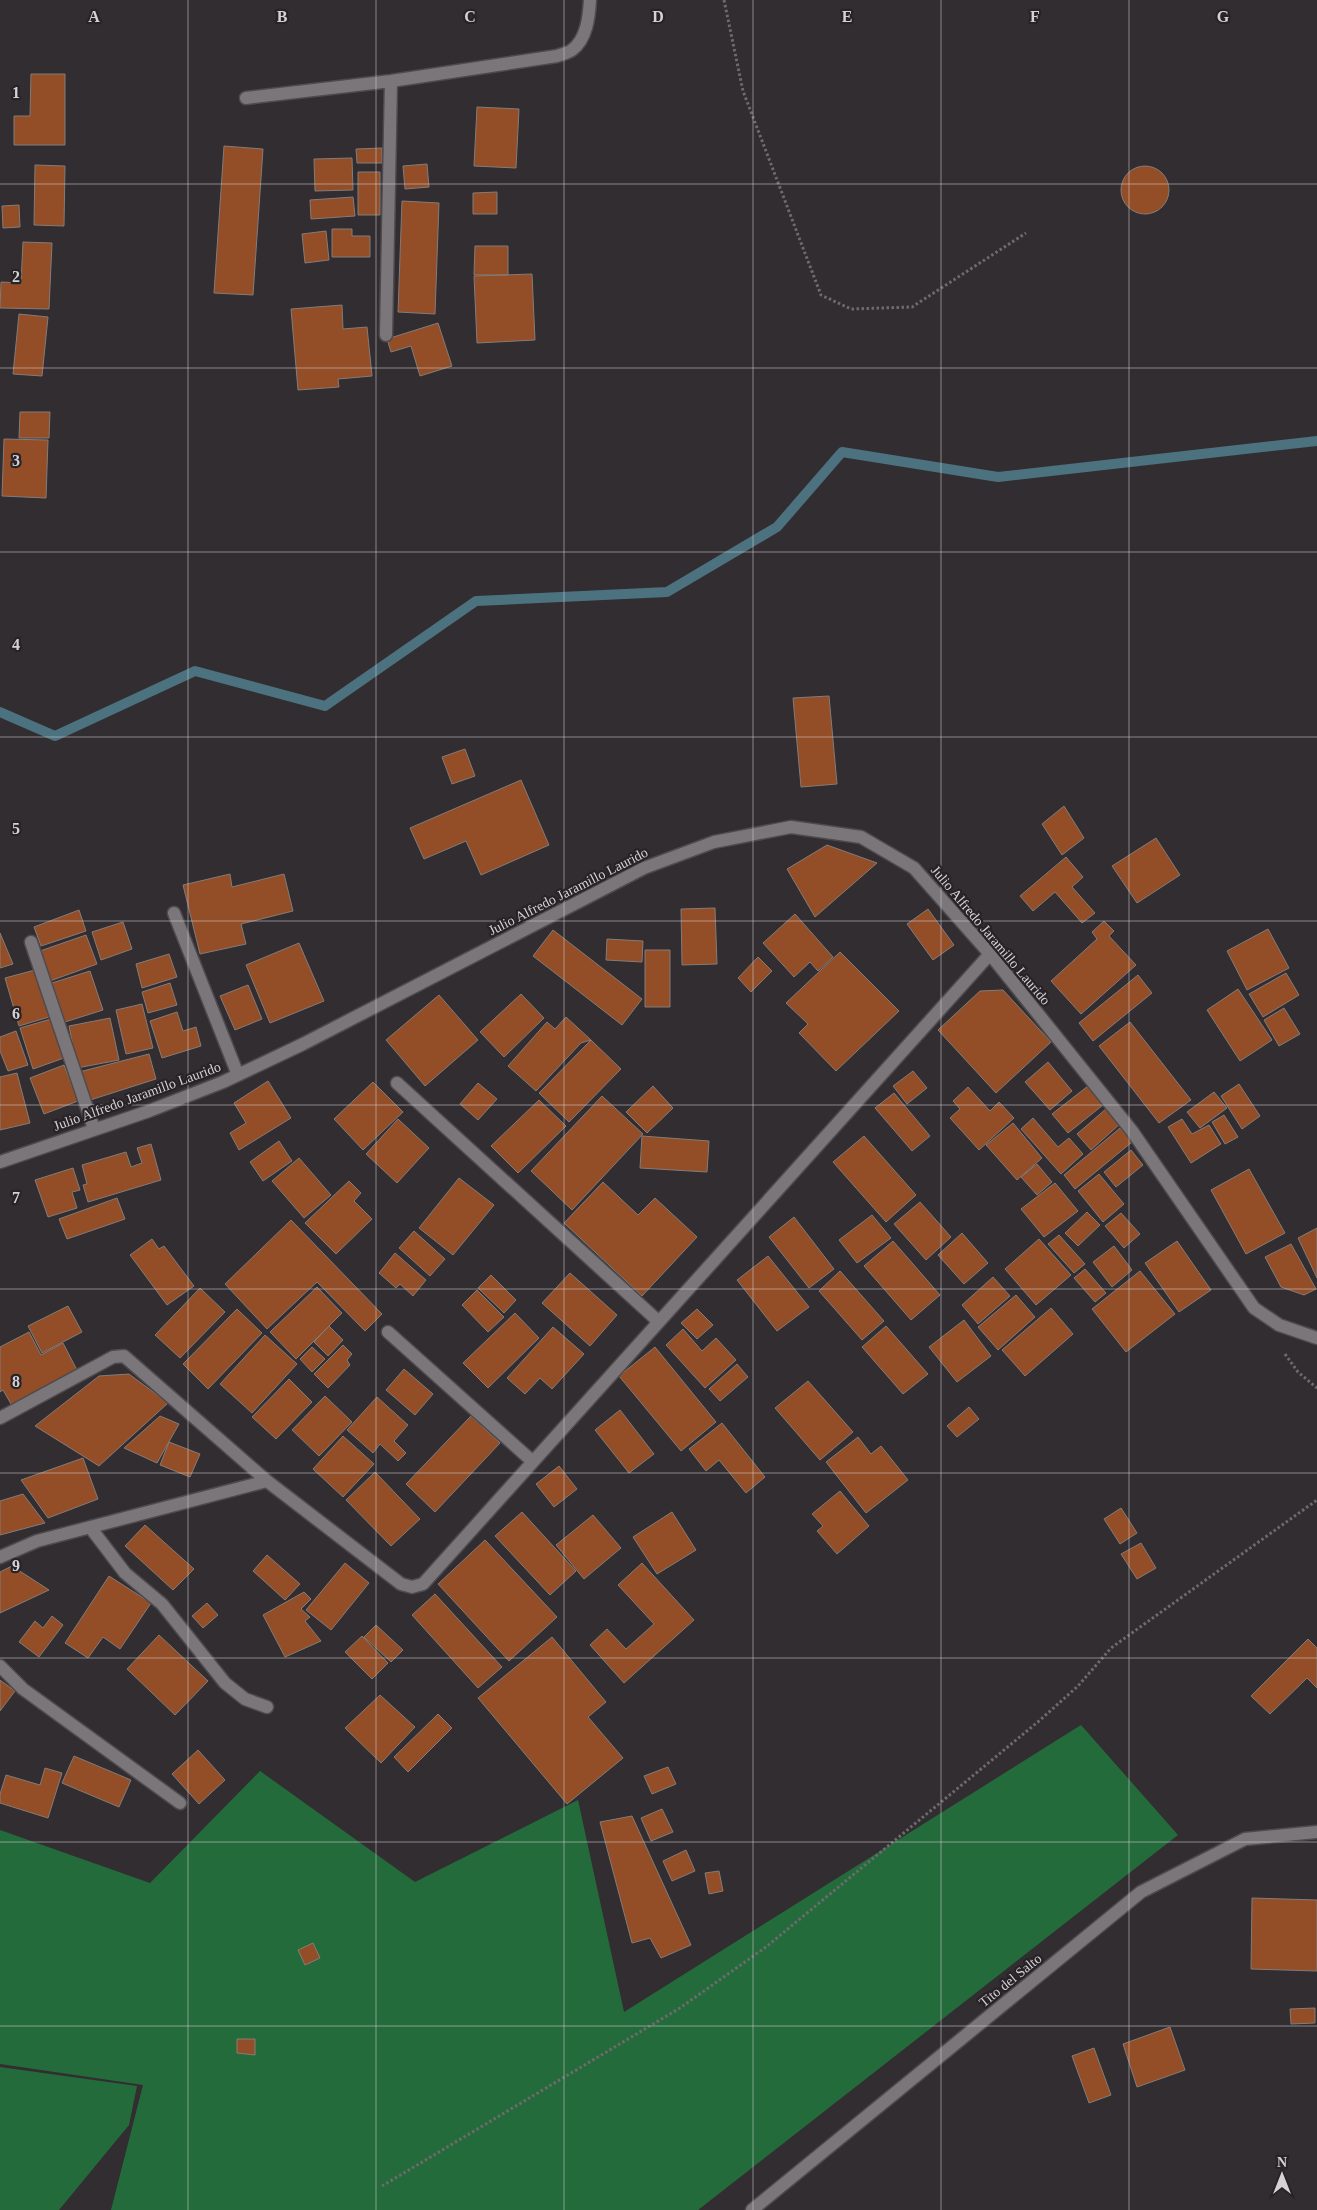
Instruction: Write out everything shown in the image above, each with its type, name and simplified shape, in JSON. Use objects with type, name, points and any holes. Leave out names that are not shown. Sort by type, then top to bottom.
[{"type":"street","points":[[246,98],[391,81],[557,56],[573,49],[587,28],[590,0]]},
{"type":"street","points":[[386,335],[391,81]]},
{"type":"street","name":"Julio Alfredo Jaramillo Laurido","points":[[0,1162],[149,1111],[238,1075],[303,1044],[644,868],[714,842],[791,827],[861,837],[914,868],[990,954],[1132,1131],[1254,1308],[1279,1325],[1317,1338]]},
{"type":"street","points":[[174,913],[238,1075]]},
{"type":"street","points":[[31,942],[94,1129]]},
{"type":"street","points":[[0,1418],[113,1357],[124,1356],[267,1481],[401,1584],[412,1587],[423,1584],[990,954]]},
{"type":"street","points":[[397,1083],[658,1321]]},
{"type":"street","points":[[388,1332],[532,1461]]},
{"type":"street","points":[[0,1557],[37,1541],[267,1481]]},
{"type":"street","points":[[90,1528],[125,1573],[162,1604],[225,1683],[245,1699],[268,1707]]},
{"type":"street","points":[[0,1666],[23,1689],[180,1803]]},
{"type":"street","name":"Tito del Salto","points":[[752,2210],[1141,1892],[1245,1839],[1317,1832]]},
{"type":"path","points":[[724,0],[743,91],[821,295],[851,309],[912,306],[1026,233]]},
{"type":"path","points":[[1279,1325],[1283,1351],[1298,1372],[1317,1388]]},
{"type":"path","points":[[382,2186],[680,2008],[766,1947],[1039,1721],[1078,1686],[1111,1648],[1317,1500]]},
{"type":"green space","points":[[1081,1725],[1178,1835],[698,2210],[111,2210],[143,2085],[0,2064],[0,1830],[150,1883],[260,1771],[415,1882],[578,1800],[624,2012]]},
{"type":"green space","points":[[0,2067],[137,2086],[129,2125],[59,2210],[0,2210]]},
{"type":"building","points":[[31,74],[65,74],[65,145],[14,145],[14,116],[30,116]]},
{"type":"building","points":[[477,107],[519,109],[516,168],[474,166]]},
{"type":"building","points":[[224,146],[263,149],[253,295],[214,293]]},
{"type":"building","points":[[382,148],[382,163],[357,163],[356,149]]},
{"type":"building","points":[[352,158],[353,190],[315,191],[314,159]]},
{"type":"building","points":[[427,164],[429,187],[405,189],[403,166]]},
{"type":"building","points":[[35,165],[65,166],[64,226],[34,225]]},
{"type":"building","points":[[1145,166],[1154,168],[1162,173],[1167,181],[1169,190],[1167,199],[1162,207],[1154,212],[1145,214],[1136,212],[1128,207],[1123,199],[1121,190],[1123,181],[1128,173],[1136,168]]},
{"type":"building","points":[[358,172],[380,172],[380,215],[358,215]]},
{"type":"building","points":[[497,192],[497,214],[473,214],[473,193]]},
{"type":"building","points":[[353,197],[355,216],[311,219],[310,200]]},
{"type":"building","points":[[402,201],[439,203],[435,314],[398,312]]},
{"type":"building","points":[[19,205],[20,227],[3,228],[2,206]]},
{"type":"building","points":[[332,229],[352,229],[352,236],[370,236],[370,257],[332,257]]},
{"type":"building","points":[[326,231],[329,260],[305,263],[302,234]]},
{"type":"building","points":[[23,242],[52,243],[49,309],[0,308],[1,282],[21,283]]},
{"type":"building","points":[[475,246],[508,246],[508,275],[474,275]]},
{"type":"building","points":[[532,274],[535,340],[477,343],[474,276]]},
{"type":"building","points":[[342,305],[343,329],[367,327],[372,376],[338,379],[339,387],[298,390],[291,309]]},
{"type":"building","points":[[19,314],[48,317],[42,376],[13,374]]},
{"type":"building","points":[[438,323],[452,366],[420,376],[411,346],[391,352],[387,339]]},
{"type":"building","points":[[20,412],[50,412],[49,438],[19,438]]},
{"type":"building","points":[[4,439],[48,440],[46,498],[2,496]]},
{"type":"building","points":[[829,696],[837,784],[801,787],[793,698]]},
{"type":"building","points":[[465,749],[475,776],[452,784],[442,757]]},
{"type":"building","points":[[521,780],[549,845],[481,875],[466,841],[424,859],[410,828]]},
{"type":"building","points":[[1064,806],[1084,838],[1062,855],[1042,824]]},
{"type":"building","points":[[1156,838],[1180,875],[1137,903],[1112,866]]},
{"type":"building","points":[[827,845],[877,863],[815,917],[787,869]]},
{"type":"building","points":[[1066,857],[1083,877],[1072,887],[1095,913],[1082,923],[1055,892],[1033,911],[1020,896]]},
{"type":"building","points":[[230,874],[232,887],[284,874],[293,911],[241,924],[246,944],[200,954],[183,885]]},
{"type":"building","points":[[715,908],[717,964],[682,965],[681,909]]},
{"type":"building","points":[[928,909],[954,945],[933,960],[907,924]]},
{"type":"building","points":[[79,910],[86,931],[41,946],[34,927]]},
{"type":"building","points":[[795,914],[833,957],[818,971],[810,962],[794,977],[763,943]]},
{"type":"building","points":[[1104,921],[1114,931],[1109,936],[1136,965],[1081,1014],[1051,981],[1097,939],[1092,932]]},
{"type":"building","points":[[123,922],[132,949],[101,960],[92,932]]},
{"type":"building","points":[[1268,929],[1289,968],[1247,990],[1227,951]]},
{"type":"building","points":[[553,930],[642,999],[622,1025],[533,956]]},
{"type":"building","points":[[0,933],[13,964],[0,968]]},
{"type":"building","points":[[86,935],[97,964],[50,981],[40,951]]},
{"type":"building","points":[[607,939],[643,941],[642,962],[606,960]]},
{"type":"building","points":[[299,943],[324,1001],[270,1023],[246,965]]},
{"type":"building","points":[[645,950],[670,950],[670,1007],[645,1007]]},
{"type":"building","points":[[840,952],[899,1011],[836,1071],[799,1033],[808,1024],[786,1003]]},
{"type":"building","points":[[169,954],[177,977],[142,988],[136,964]]},
{"type":"building","points":[[758,957],[772,971],[751,992],[738,978]]},
{"type":"building","points":[[35,970],[49,1017],[19,1026],[5,978]]},
{"type":"building","points":[[90,971],[103,1010],[65,1022],[52,983]]},
{"type":"building","points":[[1286,973],[1299,995],[1263,1017],[1249,994]]},
{"type":"building","points":[[1138,975],[1152,993],[1093,1041],[1079,1023]]},
{"type":"building","points":[[170,983],[177,1005],[148,1013],[142,992]]},
{"type":"building","points":[[248,985],[262,1019],[235,1030],[220,996]]},
{"type":"building","points":[[1238,989],[1272,1040],[1240,1061],[1207,1010]]},
{"type":"building","points":[[1003,990],[1051,1042],[996,1093],[938,1030],[980,991]]},
{"type":"building","points":[[521,994],[544,1018],[504,1057],[480,1032]]},
{"type":"building","points":[[439,995],[478,1040],[425,1086],[386,1040]]},
{"type":"building","points":[[142,1004],[153,1048],[126,1054],[116,1010]]},
{"type":"building","points":[[1284,1008],[1300,1034],[1279,1046],[1264,1020]]},
{"type":"building","points":[[177,1012],[183,1031],[196,1027],[201,1046],[162,1058],[150,1021]]},
{"type":"building","points":[[566,1017],[591,1040],[581,1043],[536,1091],[508,1066],[547,1022],[555,1029]]},
{"type":"building","points":[[110,1018],[119,1060],[77,1068],[69,1026]]},
{"type":"building","points":[[51,1019],[64,1058],[33,1069],[20,1028]]},
{"type":"building","points":[[1130,1022],[1191,1100],[1159,1123],[1099,1046]]},
{"type":"building","points":[[16,1031],[28,1065],[8,1071],[0,1051],[0,1037]]},
{"type":"building","points":[[591,1040],[621,1069],[569,1122],[539,1093]]},
{"type":"building","points":[[149,1054],[156,1079],[87,1101],[79,1072]]},
{"type":"building","points":[[1048,1062],[1072,1091],[1050,1110],[1025,1082]]},
{"type":"building","points":[[64,1065],[78,1101],[44,1114],[30,1078]]},
{"type":"building","points":[[913,1071],[927,1088],[907,1104],[893,1086]]},
{"type":"building","points":[[17,1073],[30,1123],[0,1130],[0,1077]]},
{"type":"building","points":[[268,1081],[291,1118],[239,1150],[230,1133],[246,1123],[234,1103]]},
{"type":"building","points":[[373,1082],[403,1112],[363,1150],[334,1119]]},
{"type":"building","points":[[478,1083],[497,1099],[478,1120],[460,1104]]},
{"type":"building","points":[[1239,1084],[1260,1116],[1242,1129],[1221,1096]]},
{"type":"building","points":[[653,1086],[673,1108],[647,1133],[626,1112]]},
{"type":"building","points":[[1088,1086],[1103,1105],[1068,1133],[1052,1114]]},
{"type":"building","points":[[968,1087],[990,1111],[999,1102],[1014,1118],[979,1150],[950,1118],[960,1109],[953,1101]]},
{"type":"building","points":[[1214,1092],[1227,1108],[1200,1128],[1187,1112]]},
{"type":"building","points":[[894,1093],[930,1136],[912,1151],[875,1108]]},
{"type":"building","points":[[602,1096],[643,1134],[572,1210],[531,1171]]},
{"type":"building","points":[[539,1100],[566,1126],[518,1173],[491,1146]]},
{"type":"building","points":[[1107,1108],[1121,1123],[1091,1150],[1077,1134]]},
{"type":"building","points":[[1224,1115],[1238,1137],[1225,1144],[1212,1122]]},
{"type":"building","points":[[1033,1118],[1058,1147],[1069,1138],[1083,1154],[1061,1174],[1021,1129]]},
{"type":"building","points":[[398,1119],[429,1148],[397,1183],[366,1154]]},
{"type":"building","points":[[1182,1119],[1192,1134],[1209,1125],[1221,1144],[1191,1163],[1168,1127]]},
{"type":"building","points":[[1013,1123],[1042,1158],[1017,1180],[986,1145]]},
{"type":"building","points":[[1120,1128],[1132,1142],[1075,1189],[1064,1175]]},
{"type":"building","points":[[642,1136],[709,1141],[707,1172],[640,1168]]},
{"type":"building","points":[[864,1136],[916,1195],[886,1222],[833,1162]]},
{"type":"building","points":[[279,1141],[292,1161],[263,1181],[250,1162]]},
{"type":"building","points":[[151,1144],[161,1180],[88,1202],[83,1185],[87,1184],[82,1165],[126,1152],[131,1167],[142,1163],[137,1148]]},
{"type":"building","points":[[1131,1150],[1143,1165],[1116,1187],[1104,1172]]},
{"type":"building","points":[[299,1158],[331,1195],[304,1218],[272,1181]]},
{"type":"building","points":[[1037,1164],[1052,1182],[1037,1195],[1021,1177]]},
{"type":"building","points":[[73,1168],[80,1190],[72,1192],[77,1208],[48,1217],[35,1180]]},
{"type":"building","points":[[1249,1169],[1285,1233],[1246,1254],[1211,1190]]},
{"type":"building","points":[[1099,1174],[1124,1204],[1103,1222],[1078,1191]]},
{"type":"building","points":[[459,1178],[494,1205],[453,1255],[419,1228]]},
{"type":"building","points":[[349,1181],[361,1193],[354,1201],[372,1219],[336,1254],[305,1223]]},
{"type":"building","points":[[603,1182],[638,1215],[655,1198],[697,1237],[642,1296],[564,1223]]},
{"type":"building","points":[[1055,1183],[1078,1211],[1044,1237],[1021,1209]]},
{"type":"building","points":[[117,1198],[125,1219],[67,1239],[59,1219]]},
{"type":"building","points":[[920,1202],[951,1237],[926,1260],[894,1224]]},
{"type":"building","points":[[1087,1212],[1100,1225],[1078,1246],[1065,1233]]},
{"type":"building","points":[[1121,1213],[1140,1234],[1124,1248],[1105,1226]]},
{"type":"building","points":[[872,1215],[891,1238],[857,1263],[839,1240]]},
{"type":"building","points":[[794,1217],[834,1269],[809,1288],[769,1237]]},
{"type":"building","points":[[291,1220],[382,1314],[365,1331],[317,1282],[267,1329],[225,1284]]},
{"type":"building","points":[[1317,1228],[1317,1278],[1298,1238]]},
{"type":"building","points":[[414,1231],[445,1259],[430,1276],[399,1248]]},
{"type":"building","points":[[962,1233],[988,1263],[964,1284],[938,1255]]},
{"type":"building","points":[[1059,1235],[1085,1264],[1074,1273],[1048,1244]]},
{"type":"building","points":[[152,1239],[159,1249],[164,1246],[194,1286],[167,1305],[130,1255]]},
{"type":"building","points":[[1039,1239],[1071,1275],[1036,1305],[1005,1269]]},
{"type":"building","points":[[893,1241],[940,1295],[911,1320],[864,1266]]},
{"type":"building","points":[[1177,1241],[1211,1290],[1179,1312],[1145,1263]]},
{"type":"building","points":[[1291,1244],[1316,1289],[1304,1295],[1281,1287],[1265,1257]]},
{"type":"building","points":[[1114,1246],[1132,1270],[1112,1287],[1093,1262]]},
{"type":"building","points":[[395,1253],[426,1280],[413,1296],[400,1284],[396,1288],[379,1273]]},
{"type":"building","points":[[768,1256],[809,1307],[777,1331],[737,1280]]},
{"type":"building","points":[[1085,1269],[1106,1293],[1095,1302],[1074,1278]]},
{"type":"building","points":[[840,1271],[884,1321],[862,1340],[819,1291]]},
{"type":"building","points":[[1140,1271],[1175,1314],[1126,1352],[1092,1309]]},
{"type":"building","points":[[570,1273],[617,1315],[590,1346],[542,1303]]},
{"type":"building","points":[[491,1275],[516,1300],[504,1313],[478,1288]]},
{"type":"building","points":[[993,1277],[1010,1296],[978,1324],[962,1305]]},
{"type":"building","points":[[317,1287],[342,1313],[296,1359],[270,1332]]},
{"type":"building","points":[[200,1288],[225,1312],[180,1358],[155,1335]]},
{"type":"building","points":[[477,1290],[504,1317],[488,1332],[462,1305]]},
{"type":"building","points":[[1016,1295],[1035,1317],[998,1350],[978,1327]]},
{"type":"building","points":[[68,1306],[82,1332],[42,1353],[28,1326]]},
{"type":"building","points":[[1051,1308],[1073,1334],[1025,1376],[1002,1350]]},
{"type":"building","points":[[237,1309],[262,1333],[208,1389],[183,1364]]},
{"type":"building","points":[[697,1309],[713,1325],[697,1339],[681,1323]]},
{"type":"building","points":[[515,1313],[539,1338],[488,1388],[463,1363]]},
{"type":"building","points":[[964,1320],[991,1356],[957,1382],[929,1347]]},
{"type":"building","points":[[329,1326],[343,1340],[328,1356],[314,1342]]},
{"type":"building","points":[[886,1326],[928,1374],[903,1394],[862,1347]]},
{"type":"building","points":[[553,1327],[584,1354],[552,1389],[540,1378],[525,1394],[507,1378]]},
{"type":"building","points":[[683,1329],[702,1351],[716,1338],[736,1360],[705,1388],[666,1345]]},
{"type":"building","points":[[29,1332],[41,1355],[63,1343],[77,1370],[11,1404],[3,1390],[0,1392],[0,1347]]},
{"type":"building","points":[[265,1335],[297,1364],[252,1413],[220,1384]]},
{"type":"building","points":[[343,1345],[352,1354],[347,1360],[350,1365],[328,1388],[314,1374]]},
{"type":"building","points":[[312,1347],[325,1359],[312,1372],[300,1359]]},
{"type":"building","points":[[655,1347],[716,1422],[681,1451],[619,1376]]},
{"type":"building","points":[[737,1364],[748,1377],[720,1401],[709,1389]]},
{"type":"building","points":[[404,1369],[433,1394],[415,1415],[386,1390]]},
{"type":"building","points":[[129,1374],[168,1403],[99,1466],[35,1426],[99,1376]]},
{"type":"building","points":[[289,1379],[312,1402],[276,1439],[252,1417]]},
{"type":"building","points":[[808,1381],[853,1432],[820,1460],[775,1408]]},
{"type":"building","points":[[325,1396],[352,1422],[319,1456],[292,1430]]},
{"type":"building","points":[[377,1397],[408,1425],[394,1441],[406,1453],[398,1461],[380,1444],[373,1453],[347,1430]]},
{"type":"building","points":[[969,1407],[979,1419],[957,1437],[947,1426]]},
{"type":"building","points":[[620,1410],[654,1454],[629,1473],[595,1430]]},
{"type":"building","points":[[160,1416],[179,1424],[157,1463],[124,1448]]},
{"type":"building","points":[[471,1416],[500,1443],[435,1512],[406,1484]]},
{"type":"building","points":[[722,1423],[765,1477],[746,1493],[719,1460],[706,1471],[689,1449]]},
{"type":"building","points":[[343,1436],[374,1464],[343,1497],[313,1469]]},
{"type":"building","points":[[858,1437],[871,1454],[881,1446],[908,1480],[866,1513],[826,1462]]},
{"type":"building","points":[[169,1442],[200,1454],[190,1477],[160,1465]]},
{"type":"building","points":[[83,1458],[98,1499],[48,1518],[21,1480]]},
{"type":"building","points":[[559,1466],[577,1489],[554,1507],[536,1484]]},
{"type":"building","points":[[375,1472],[420,1519],[391,1546],[346,1500]]},
{"type":"building","points":[[840,1491],[869,1526],[837,1554],[817,1531],[823,1526],[812,1514]]},
{"type":"building","points":[[23,1494],[45,1523],[0,1535],[0,1501]]},
{"type":"building","points":[[1121,1508],[1137,1533],[1120,1544],[1104,1519]]},
{"type":"building","points":[[522,1512],[576,1571],[550,1595],[495,1536]]},
{"type":"building","points":[[672,1512],[696,1550],[657,1574],[633,1537]]},
{"type":"building","points":[[593,1515],[621,1548],[584,1579],[556,1545]]},
{"type":"building","points":[[145,1525],[194,1569],[173,1590],[125,1546]]},
{"type":"building","points":[[485,1540],[557,1617],[509,1661],[438,1584]]},
{"type":"building","points":[[1141,1543],[1156,1568],[1137,1579],[1121,1554]]},
{"type":"building","points":[[267,1555],[300,1584],[285,1600],[253,1571]]},
{"type":"building","points":[[345,1563],[369,1583],[331,1630],[306,1610]]},
{"type":"building","points":[[642,1563],[694,1620],[624,1683],[590,1645],[607,1629],[626,1649],[654,1624],[618,1585]]},
{"type":"building","points":[[12,1566],[49,1590],[0,1613],[0,1572]]},
{"type":"building","points":[[109,1576],[151,1603],[120,1649],[103,1637],[88,1658],[65,1643]]},
{"type":"building","points":[[304,1592],[311,1599],[301,1609],[310,1617],[305,1621],[321,1641],[285,1657],[263,1615]]},
{"type":"building","points":[[435,1594],[502,1667],[478,1688],[412,1615]]},
{"type":"building","points":[[207,1603],[218,1615],[203,1628],[192,1616]]},
{"type":"building","points":[[52,1616],[63,1625],[39,1657],[19,1642],[35,1621],[43,1628]]},
{"type":"building","points":[[376,1625],[403,1650],[391,1662],[364,1637]]},
{"type":"building","points":[[159,1635],[208,1681],[175,1715],[127,1669]]},
{"type":"building","points":[[362,1636],[388,1663],[372,1679],[345,1652]]},
{"type":"building","points":[[552,1637],[606,1702],[588,1717],[623,1758],[567,1804],[478,1698]]},
{"type":"building","points":[[1308,1639],[1317,1648],[1317,1688],[1307,1678],[1270,1714],[1251,1696]]},
{"type":"building","points":[[0,1680],[15,1691],[0,1711]]},
{"type":"building","points":[[380,1695],[415,1727],[381,1763],[345,1728]]},
{"type":"building","points":[[438,1714],[452,1728],[408,1772],[394,1757]]},
{"type":"building","points":[[198,1750],[225,1780],[199,1804],[172,1774]]},
{"type":"building","points":[[74,1756],[131,1780],[119,1807],[62,1783]]},
{"type":"building","points":[[668,1767],[676,1784],[652,1794],[644,1776]]},
{"type":"building","points":[[45,1768],[62,1773],[48,1818],[0,1803],[0,1794],[6,1775],[40,1785]]},
{"type":"building","points":[[662,1809],[673,1832],[651,1841],[641,1818]]},
{"type":"building","points":[[632,1816],[691,1945],[661,1958],[650,1938],[632,1943],[600,1822]]},
{"type":"building","points":[[686,1850],[695,1871],[672,1881],[663,1861]]},
{"type":"building","points":[[719,1871],[723,1891],[709,1894],[705,1873]]},
{"type":"building","points":[[1252,1898],[1317,1900],[1317,1971],[1251,1969]]},
{"type":"building","points":[[313,1943],[320,1958],[305,1965],[298,1950]]},
{"type":"building","points":[[1315,2008],[1315,2023],[1291,2024],[1290,2009]]},
{"type":"building","points":[[1170,2027],[1185,2070],[1137,2087],[1123,2044]]},
{"type":"building","points":[[237,2039],[255,2039],[255,2055],[237,2053]]},
{"type":"building","points":[[1094,2048],[1111,2095],[1089,2103],[1072,2056]]},
{"type":"waterway","points":[[0,712],[55,736],[195,671],[325,706],[476,601],[667,592],[777,527],[842,452],[998,477],[1317,441]]}]
